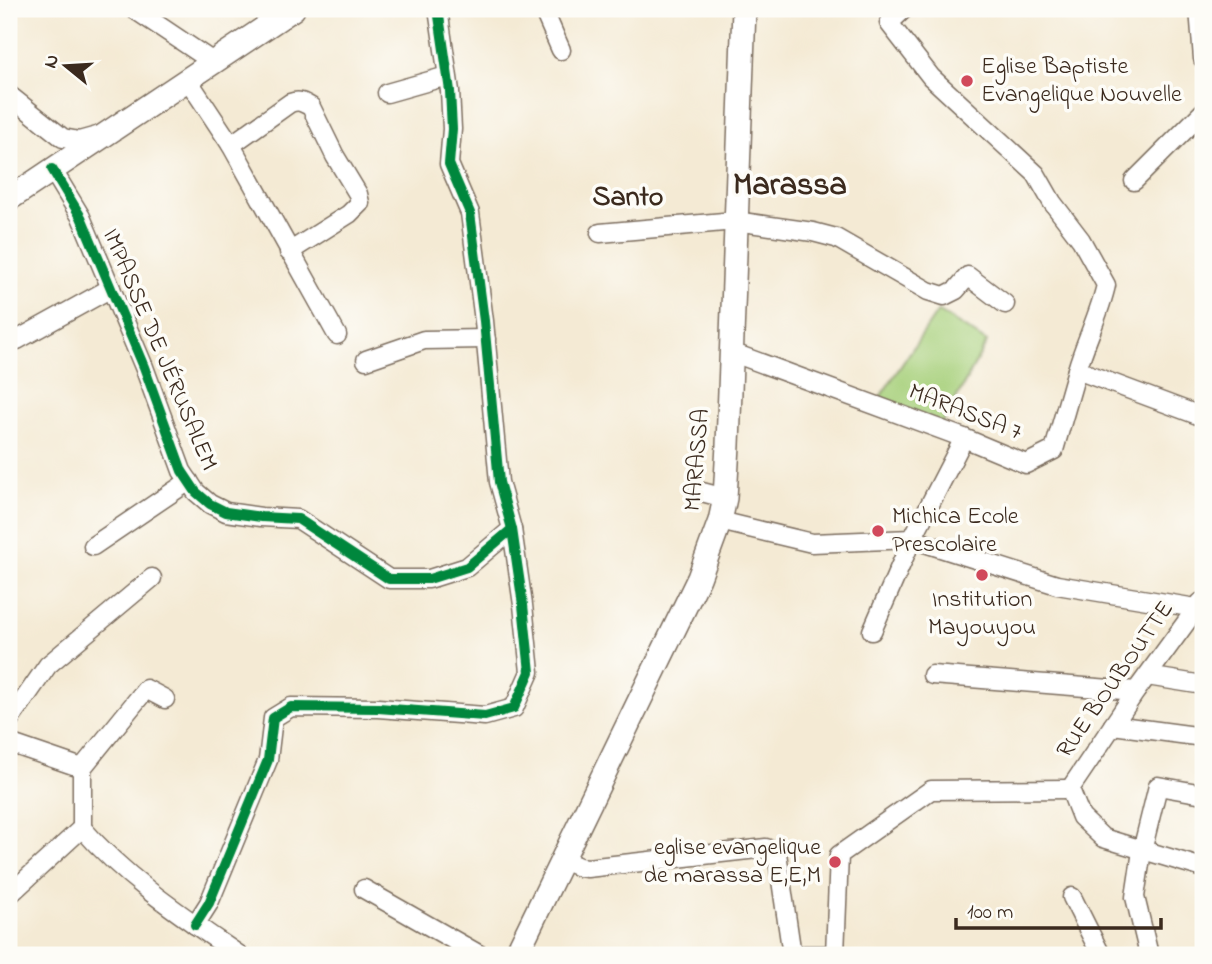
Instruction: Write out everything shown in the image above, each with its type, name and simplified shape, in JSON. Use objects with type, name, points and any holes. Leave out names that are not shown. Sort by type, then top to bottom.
[{"type":"main road","points":[[9,199],[293,9]]},
{"type":"main road","name":"MARASSA","points":[[516,955],[699,578],[720,521],[724,498],[731,352],[744,9]]},
{"type":"street","points":[[134,9],[213,62]]},
{"type":"street","points":[[195,925],[209,903],[268,760],[273,718],[291,707],[378,708],[485,716],[514,708],[530,672],[512,529],[499,482],[486,339],[470,213],[449,164],[452,129],[438,9]]},
{"type":"street","points":[[543,9],[561,50]]},
{"type":"street","name":"MARASSA 7","points":[[731,352],[964,438],[1026,464],[1054,450],[1089,330],[1102,302],[1106,285],[1081,240],[1035,174],[932,77],[889,23],[904,9]]},
{"type":"street","points":[[1199,9],[1203,59]]},
{"type":"street","points":[[387,93],[447,76]]},
{"type":"street","points":[[188,80],[231,145],[337,335]]},
{"type":"street","points":[[9,94],[63,138],[79,141],[110,133]]},
{"type":"street","points":[[231,145],[290,103],[304,102],[311,107],[335,156],[361,199],[349,214],[289,253]]},
{"type":"street","points":[[1134,181],[1203,112]]},
{"type":"street","name":"IMPASSE DE JÉRUSALEM","points":[[52,169],[81,217],[144,367],[182,471],[196,492],[210,504],[226,512],[298,519],[389,579],[429,579],[467,567],[512,529]]},
{"type":"street","points":[[600,233],[735,221],[813,232],[836,238],[928,291],[944,296],[956,290],[968,276],[1005,304]]},
{"type":"street","points":[[17,340],[111,288]]},
{"type":"street","points":[[366,360],[424,340],[486,339]]},
{"type":"street","points":[[1077,370],[1203,417]]},
{"type":"street","points":[[872,631],[912,539],[964,438]]},
{"type":"street","points":[[93,546],[189,481]]},
{"type":"street","points":[[698,491],[724,498]]},
{"type":"street","points":[[720,521],[812,542],[912,539],[1056,585],[1200,604]]},
{"type":"street","points":[[9,720],[48,665],[152,579]]},
{"type":"street","name":"RUE BOUBOUTTE","points":[[1070,789],[1136,691],[1200,604]]},
{"type":"street","points":[[932,676],[1136,691]]},
{"type":"street","points":[[1147,676],[1203,684]]},
{"type":"street","points":[[165,699],[146,689],[82,768],[82,828],[106,856],[195,925],[239,955]]},
{"type":"street","points":[[1113,725],[1203,737]]},
{"type":"street","points":[[9,743],[82,768]]},
{"type":"street","points":[[1149,955],[1135,897],[1142,851],[1158,786],[1203,793]]},
{"type":"street","points":[[804,955],[837,955],[839,855],[931,790],[1070,789],[1081,817],[1103,838],[1203,869]]},
{"type":"street","points":[[9,895],[82,828]]},
{"type":"street","points":[[563,860],[587,868],[766,848],[774,851],[777,853],[792,955]]},
{"type":"street","points":[[364,890],[480,955]]},
{"type":"street","points":[[1072,897],[1101,955]]},
{"type":"green space","points":[[938,311],[987,342],[939,430],[877,404]]},
{"type":"cycle path","points":[[195,925],[209,903],[268,760],[273,718],[291,707],[378,708],[485,716],[514,708],[530,672],[512,529],[499,482],[484,321],[470,213],[449,164],[452,129],[450,91],[438,9]]},
{"type":"cycle path","points":[[52,169],[81,217],[144,367],[182,471],[196,492],[210,504],[226,512],[298,519],[389,579],[429,579],[467,567],[512,529]]},
{"type":"place","name":"Eglise Baptiste Evangelique Nouvelle","points":[[967,81]]},
{"type":"place","name":"Michica Ecole Prescolaire","points":[[878,531]]},
{"type":"place","name":"Institution Mayouyou","points":[[982,575]]},
{"type":"place","name":"eglise evangelique de marassa E,E,M","points":[[835,862]]},
{"type":"district","name":"Marassa","points":[[790,186]]},
{"type":"district","name":"Santo","points":[[628,198]]}]
